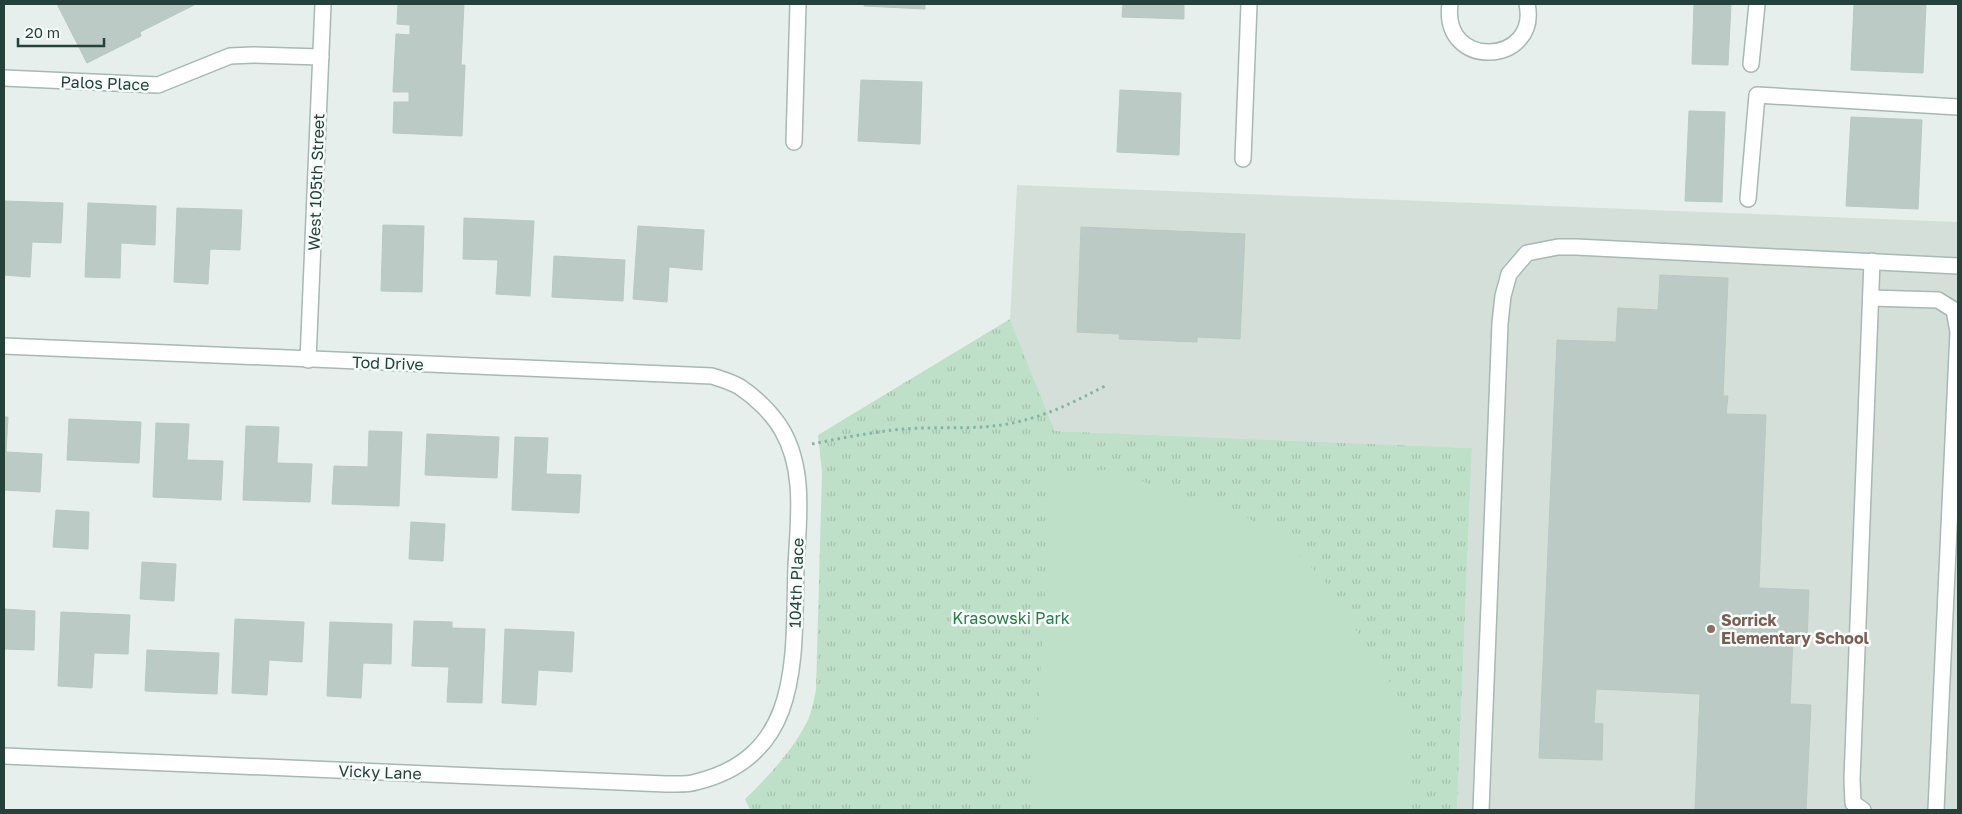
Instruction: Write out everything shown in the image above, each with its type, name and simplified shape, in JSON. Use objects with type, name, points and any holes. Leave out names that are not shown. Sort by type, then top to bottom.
[{"type":"street","name":"West 105th Street","points":[[308,360],[323,4]]},
{"type":"street","points":[[794,142],[798,4]]},
{"type":"street","points":[[1243,159],[1249,4]]},
{"type":"street","points":[[1450,4],[1451,26],[1457,38],[1467,47],[1479,52],[1492,53],[1505,50],[1516,43],[1524,32],[1529,19],[1527,4]]},
{"type":"street","points":[[1751,64],[1757,4]]},
{"type":"street","name":"Palos Place","points":[[4,78],[158,85],[230,56],[321,57]]},
{"type":"street","points":[[1748,199],[1757,95],[1958,107]]},
{"type":"street","points":[[1481,810],[1502,296],[1509,274],[1527,253],[1558,247],[1576,247],[1958,266]]},
{"type":"street","points":[[1863,810],[1853,803],[1852,779],[1872,261]]},
{"type":"street","points":[[1871,298],[1938,300],[1954,310],[1958,332],[1956,430],[1936,810]]},
{"type":"street","name":"Tod Drive","points":[[4,346],[712,376],[739,387],[764,407]]},
{"type":"street","name":"104th Place","points":[[751,757],[772,732],[784,706],[792,674],[799,500],[795,460],[782,430],[764,407]]},
{"type":"street","name":"Vicky Lane","points":[[4,756],[666,784],[695,783],[725,772],[751,757]]},
{"type":"path","points":[[790,448],[864,434],[904,429],[950,430],[1015,423],[1060,410],[1105,386]]},
{"type":"shaded area","name":"Sorrick Elementary School","points":[[1017,185],[1958,222],[1958,810],[1457,810],[1472,448],[1055,431],[1010,319]]},
{"type":"green space","name":"Krasowski Park","points":[[1010,319],[1055,431],[1472,448],[1457,810],[750,810],[745,799],[772,772],[795,742],[809,716],[816,690],[822,472],[818,435]]},
{"type":"green space","points":[[1117,470],[1165,491],[1232,510],[1281,536],[1323,579],[1405,706],[1408,754],[1407,810],[1033,810],[1052,471]]},
{"type":"building","points":[[57,4],[194,5],[140,32],[141,36],[87,63]]},
{"type":"building","points":[[398,4],[464,4],[461,65],[465,65],[462,136],[393,133],[394,102],[409,102],[409,92],[393,92],[396,34],[410,35],[410,25],[397,24]]},
{"type":"building","points":[[864,4],[925,4],[925,9],[864,6]]},
{"type":"building","points":[[1123,4],[1184,4],[1184,19],[1122,17]]},
{"type":"building","points":[[1694,4],[1731,4],[1728,65],[1692,64]]},
{"type":"building","points":[[1854,4],[1926,4],[1923,73],[1851,70]]},
{"type":"building","points":[[861,80],[922,82],[920,144],[858,141]]},
{"type":"building","points":[[1120,90],[1181,93],[1179,155],[1117,152]]},
{"type":"building","points":[[1689,111],[1725,112],[1722,202],[1685,201]]},
{"type":"building","points":[[1851,117],[1922,120],[1918,209],[1846,206]]},
{"type":"building","points":[[4,201],[63,203],[61,243],[32,242],[30,277],[4,275]]},
{"type":"building","points":[[88,203],[156,206],[155,245],[121,243],[120,278],[85,277]]},
{"type":"building","points":[[177,208],[242,210],[240,250],[210,249],[208,284],[174,282]]},
{"type":"building","points":[[464,218],[534,221],[530,296],[496,294],[498,260],[463,259]]},
{"type":"building","points":[[383,225],[424,226],[422,292],[381,291]]},
{"type":"building","points":[[638,226],[704,230],[702,270],[669,267],[667,302],[633,299]]},
{"type":"building","points":[[1081,227],[1245,234],[1240,339],[1197,337],[1197,342],[1119,339],[1120,334],[1077,332]]},
{"type":"building","points":[[554,256],[625,260],[623,301],[552,297]]},
{"type":"building","points":[[1660,275],[1728,278],[1723,396],[1728,396],[1726,414],[1766,415],[1759,588],[1809,590],[1807,640],[1793,640],[1790,704],[1811,705],[1806,810],[1695,810],[1700,694],[1596,689],[1594,723],[1603,724],[1602,760],[1539,758],[1557,340],[1616,342],[1618,308],[1658,310]]},
{"type":"building","points":[[4,417],[8,417],[6,452],[42,454],[40,492],[4,490]]},
{"type":"building","points":[[69,419],[141,422],[139,463],[67,460]]},
{"type":"building","points":[[156,423],[189,424],[187,460],[223,461],[221,500],[153,497]]},
{"type":"building","points":[[246,426],[279,427],[277,463],[312,464],[310,502],[243,500]]},
{"type":"building","points":[[369,431],[402,432],[399,506],[332,504],[334,466],[368,467]]},
{"type":"building","points":[[427,434],[499,437],[497,478],[425,475]]},
{"type":"building","points":[[515,437],[548,438],[546,474],[581,475],[579,513],[512,510]]},
{"type":"building","points":[[56,510],[89,512],[88,549],[53,547]]},
{"type":"building","points":[[411,522],[445,524],[443,561],[409,559]]},
{"type":"building","points":[[142,562],[176,564],[174,601],[140,599]]},
{"type":"building","points":[[4,609],[35,611],[34,650],[4,649]]},
{"type":"building","points":[[61,612],[130,615],[128,654],[94,653],[92,688],[58,686]]},
{"type":"building","points":[[235,619],[304,622],[302,662],[269,660],[267,695],[232,693]]},
{"type":"building","points":[[414,621],[452,622],[452,628],[485,629],[482,703],[447,702],[449,667],[412,666]]},
{"type":"building","points":[[330,622],[392,624],[391,664],[363,663],[361,698],[327,696]]},
{"type":"building","points":[[505,629],[574,632],[572,672],[538,670],[536,705],[502,703]]},
{"type":"building","points":[[147,650],[219,653],[217,694],[145,691]]},
{"type":"place","name":"Sorrick Elementary School","points":[[1711,629]]}]
